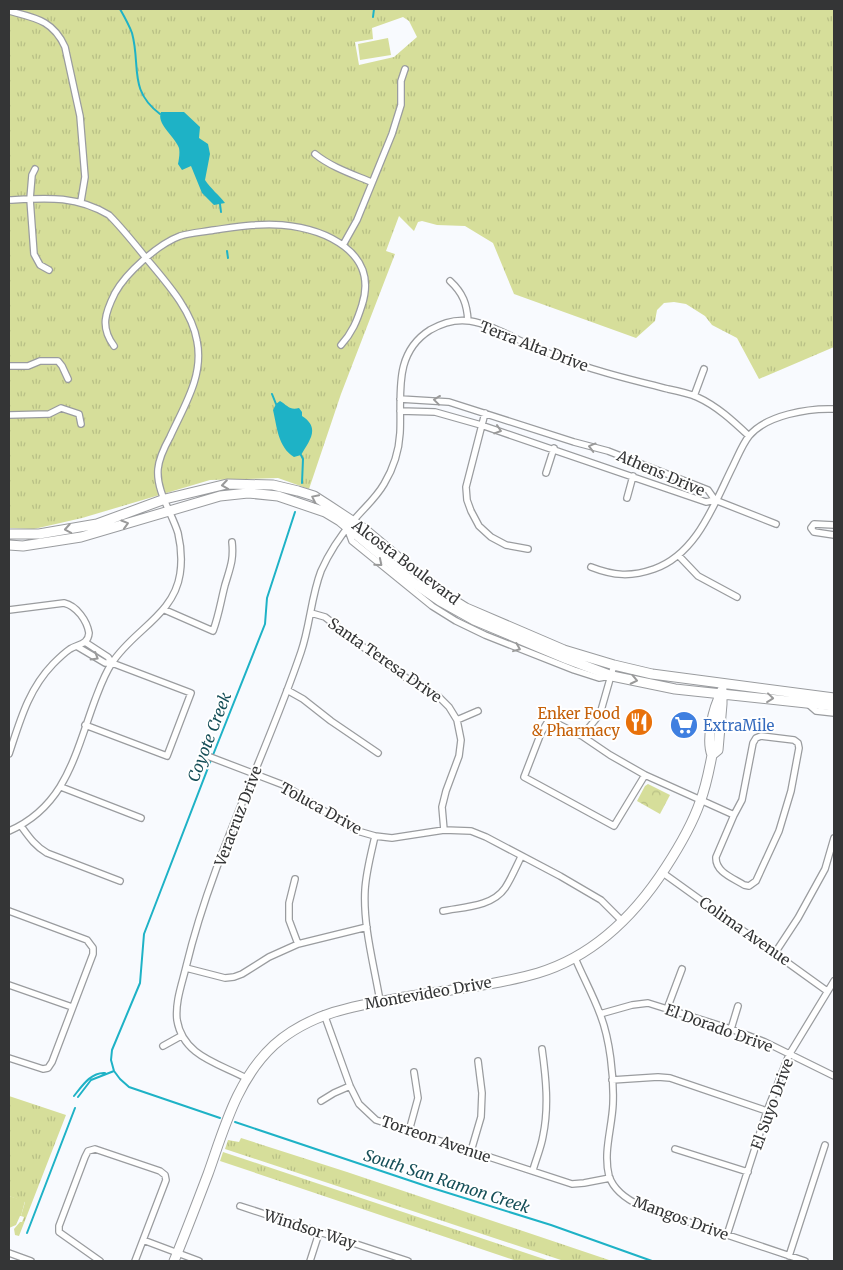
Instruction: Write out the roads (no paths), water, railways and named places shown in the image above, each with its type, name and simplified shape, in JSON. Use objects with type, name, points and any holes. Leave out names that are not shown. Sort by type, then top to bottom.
[{"type":"main road","name":"Alcosta Boulevard","points":[[9,534],[39,534],[97,524],[165,499],[227,484],[273,485],[314,496],[437,590],[466,608],[564,650],[652,674],[834,698]]},
{"type":"main road","name":"Alcosta Boulevard","points":[[9,545],[23,546],[81,537],[220,496],[248,494],[278,496],[325,512],[350,525],[427,592],[474,620],[520,641],[612,676],[675,689],[834,706]]},
{"type":"main road","name":"Montevideo Drive","points":[[176,1258],[246,1078],[274,1045],[291,1032],[324,1014],[342,1009],[538,973],[575,958],[610,934],[623,922],[638,906],[662,873],[691,825],[701,801],[712,755],[709,747],[712,723],[716,703],[721,694],[722,684]]},
{"type":"street","points":[[9,11],[41,20],[60,37],[65,47],[80,116],[85,177],[81,201]]},
{"type":"street","points":[[343,245],[357,220],[392,134],[401,105],[401,81],[406,69]]},
{"type":"street","points":[[315,154],[338,168],[371,182]]},
{"type":"street","points":[[35,170],[32,176],[30,198],[34,254],[40,265],[49,270]]},
{"type":"street","points":[[9,200],[52,198],[81,201],[109,215],[181,303],[197,339],[199,357],[198,373],[193,388],[166,445],[158,469],[159,482],[178,534],[181,554],[180,576],[174,591],[164,610],[121,650],[104,676],[61,787],[48,805],[35,817],[9,831]]},
{"type":"street","points":[[114,346],[105,330],[106,316],[121,282],[133,270],[166,243],[180,236],[254,224],[298,227],[336,240],[352,252],[360,262],[366,285],[365,298],[351,334],[341,345]]},
{"type":"street","points":[[450,281],[457,287],[464,298],[467,306],[468,321]]},
{"type":"street","name":"Terra Alta Drive","points":[[350,525],[374,499],[391,471],[398,443],[400,376],[409,352],[422,336],[432,329],[455,321],[468,321],[491,327],[559,357],[590,368],[694,396],[716,407],[749,436]]},
{"type":"street","points":[[9,366],[28,366],[40,361],[58,361],[68,379]]},
{"type":"street","points":[[694,396],[704,369]]},
{"type":"street","name":"Athens Drive","points":[[400,399],[449,402],[636,461],[708,490],[715,500],[706,502],[554,448],[435,412],[400,411]]},
{"type":"street","points":[[9,415],[49,414],[61,408],[79,414],[81,424]]},
{"type":"street","points":[[591,567],[622,576],[647,572],[663,566],[679,556],[693,541],[749,436],[764,424],[783,416],[804,411],[834,409]]},
{"type":"street","points":[[484,413],[466,487],[470,511],[479,526],[491,537],[506,545],[528,549]]},
{"type":"street","points":[[546,473],[554,448]]},
{"type":"street","points":[[626,498],[633,476]]},
{"type":"street","points":[[715,500],[776,524]]},
{"type":"street","points":[[834,525],[818,523],[814,524],[811,528],[814,532],[834,535]]},
{"type":"street","name":"Veracruz Drive","points":[[181,1036],[177,1019],[177,1004],[192,940],[301,652],[321,572],[330,552],[350,525]]},
{"type":"street","points":[[164,610],[213,631],[219,616],[225,586],[232,566],[234,555],[232,542]]},
{"type":"street","points":[[679,556],[698,576],[737,597]]},
{"type":"street","points":[[9,610],[68,604],[85,620],[88,626],[89,637],[78,647],[69,650],[58,659],[37,684],[24,707],[9,754]]},
{"type":"street","name":"Santa Teresa Drive","points":[[311,613],[325,617],[376,657],[439,697],[449,707],[457,720],[461,740],[459,756],[442,807],[444,830]]},
{"type":"street","points":[[85,642],[108,657],[112,663]]},
{"type":"street","points":[[78,647],[105,664],[112,663],[191,693],[167,756],[86,726]]},
{"type":"street","points":[[582,736],[600,714],[614,665]]},
{"type":"street","points":[[287,690],[304,699],[330,721],[378,753]]},
{"type":"street","name":"Alcosta Boulevard","points":[[806,702],[816,710],[834,713]]},
{"type":"street","points":[[457,720],[478,711]]},
{"type":"street","points":[[646,775],[614,826],[524,777],[547,723],[556,723],[582,736],[610,755],[646,775],[734,815]]},
{"type":"street","points":[[761,736],[794,740],[798,743],[799,748],[791,792],[779,831],[756,881],[749,886],[744,885],[718,869],[715,864],[716,857],[734,815],[742,800],[753,743],[756,738],[761,736]]},
{"type":"street","name":"Toluca Drive","points":[[205,755],[286,786],[361,832],[392,838],[444,830],[471,831],[560,876],[601,900],[623,922]]},
{"type":"street","points":[[61,787],[141,818]]},
{"type":"street","points":[[21,826],[38,848],[120,881]]},
{"type":"street","points":[[375,836],[365,891],[367,927],[380,1001]]},
{"type":"street","points":[[775,953],[798,918],[825,869],[834,838]]},
{"type":"street","points":[[443,911],[483,904],[495,898],[504,889],[521,856]]},
{"type":"street","name":"Colima Avenue","points":[[662,873],[827,991]]},
{"type":"street","points":[[295,879],[289,903],[289,920],[298,944]]},
{"type":"street","points":[[9,911],[87,940],[94,948],[52,1062],[48,1068],[37,1068],[9,1058]]},
{"type":"street","points":[[186,968],[225,978],[234,978],[269,957],[298,944],[367,927]]},
{"type":"street","points":[[575,958],[600,1014],[607,1039],[613,1104],[606,1159],[610,1178]]},
{"type":"street","points":[[667,1009],[682,969]]},
{"type":"street","name":"El Suyo Drive","points":[[727,1235],[767,1111],[789,1055],[834,981]]},
{"type":"street","points":[[9,985],[72,1007]]},
{"type":"street","name":"El Dorado Drive","points":[[600,1014],[632,1005],[648,1003],[765,1042],[834,1076]]},
{"type":"street","points":[[731,1030],[738,1006]]},
{"type":"street","name":"Torreon Avenue","points":[[324,1014],[350,1086],[359,1104],[376,1120],[572,1184],[610,1178]]},
{"type":"street","points":[[162,1046],[181,1036],[195,1052],[205,1059],[226,1067],[246,1078]]},
{"type":"street","points":[[532,1170],[543,1138],[547,1112],[547,1082],[542,1049]]},
{"type":"street","points":[[471,1151],[481,1117],[482,1092],[478,1061]]},
{"type":"street","points":[[409,1131],[418,1098],[414,1072]]},
{"type":"street","points":[[612,1080],[670,1078],[767,1111]]},
{"type":"street","points":[[321,1101],[350,1086]]},
{"type":"street","points":[[790,1256],[825,1145]]},
{"type":"street","points":[[675,1149],[748,1172]]},
{"type":"street","points":[[100,1261],[59,1232],[59,1226],[88,1151],[95,1150],[160,1171],[166,1180],[135,1261]]},
{"type":"street","name":"Mangos Drive","points":[[610,1178],[617,1190],[629,1200],[641,1206],[805,1261]]},
{"type":"street","name":"Windsor Way","points":[[240,1206],[408,1261]]},
{"type":"street","points":[[310,1261],[319,1232]]},
{"type":"street","points":[[143,1240],[176,1258],[198,1261]]},
{"type":"street","points":[[9,1252],[31,1261]]},
{"type":"water","points":[[161,112],[184,112],[200,127],[199,138],[208,144],[210,154],[205,180],[225,203],[214,205],[202,193],[191,166],[182,170],[178,164],[179,148],[163,126],[160,116]]},
{"type":"water","points":[[280,401],[291,408],[299,408],[302,416],[311,425],[312,435],[301,455],[294,457],[281,442],[273,410]]},
{"type":"waterway","name":"Coyote Creek","points":[[120,9],[132,33],[139,87],[143,96],[160,114]]},
{"type":"waterway","points":[[373,17],[374,9]]},
{"type":"waterway","name":"Coyote Creek","points":[[220,204],[221,212]]},
{"type":"waterway","name":"Coyote Creek","points":[[227,251],[228,258]]},
{"type":"waterway","name":"Coyote Creek","points":[[272,394],[276,404]]},
{"type":"waterway","name":"Coyote Creek","points":[[301,455],[303,459],[302,483]]},
{"type":"waterway","name":"Coyote Creek","points":[[213,755],[265,624],[267,598],[295,512]]},
{"type":"waterway","name":"Coyote Creek","points":[[211,760],[144,934],[140,983],[112,1050],[111,1060],[114,1071],[129,1087],[220,1118]]},
{"type":"waterway","points":[[78,1097],[91,1080],[114,1071]]},
{"type":"waterway","points":[[74,1096],[91,1077],[105,1073]]},
{"type":"waterway","points":[[27,1233],[75,1108]]},
{"type":"waterway","name":"South San Ramon Creek","points":[[235,1122],[429,1187],[551,1225],[652,1261]]},
{"type":"place","name":"Enker Food & Pharmacy","points":[[639,722]]},
{"type":"place","name":"ExtraMile","points":[[684,725]]}]
